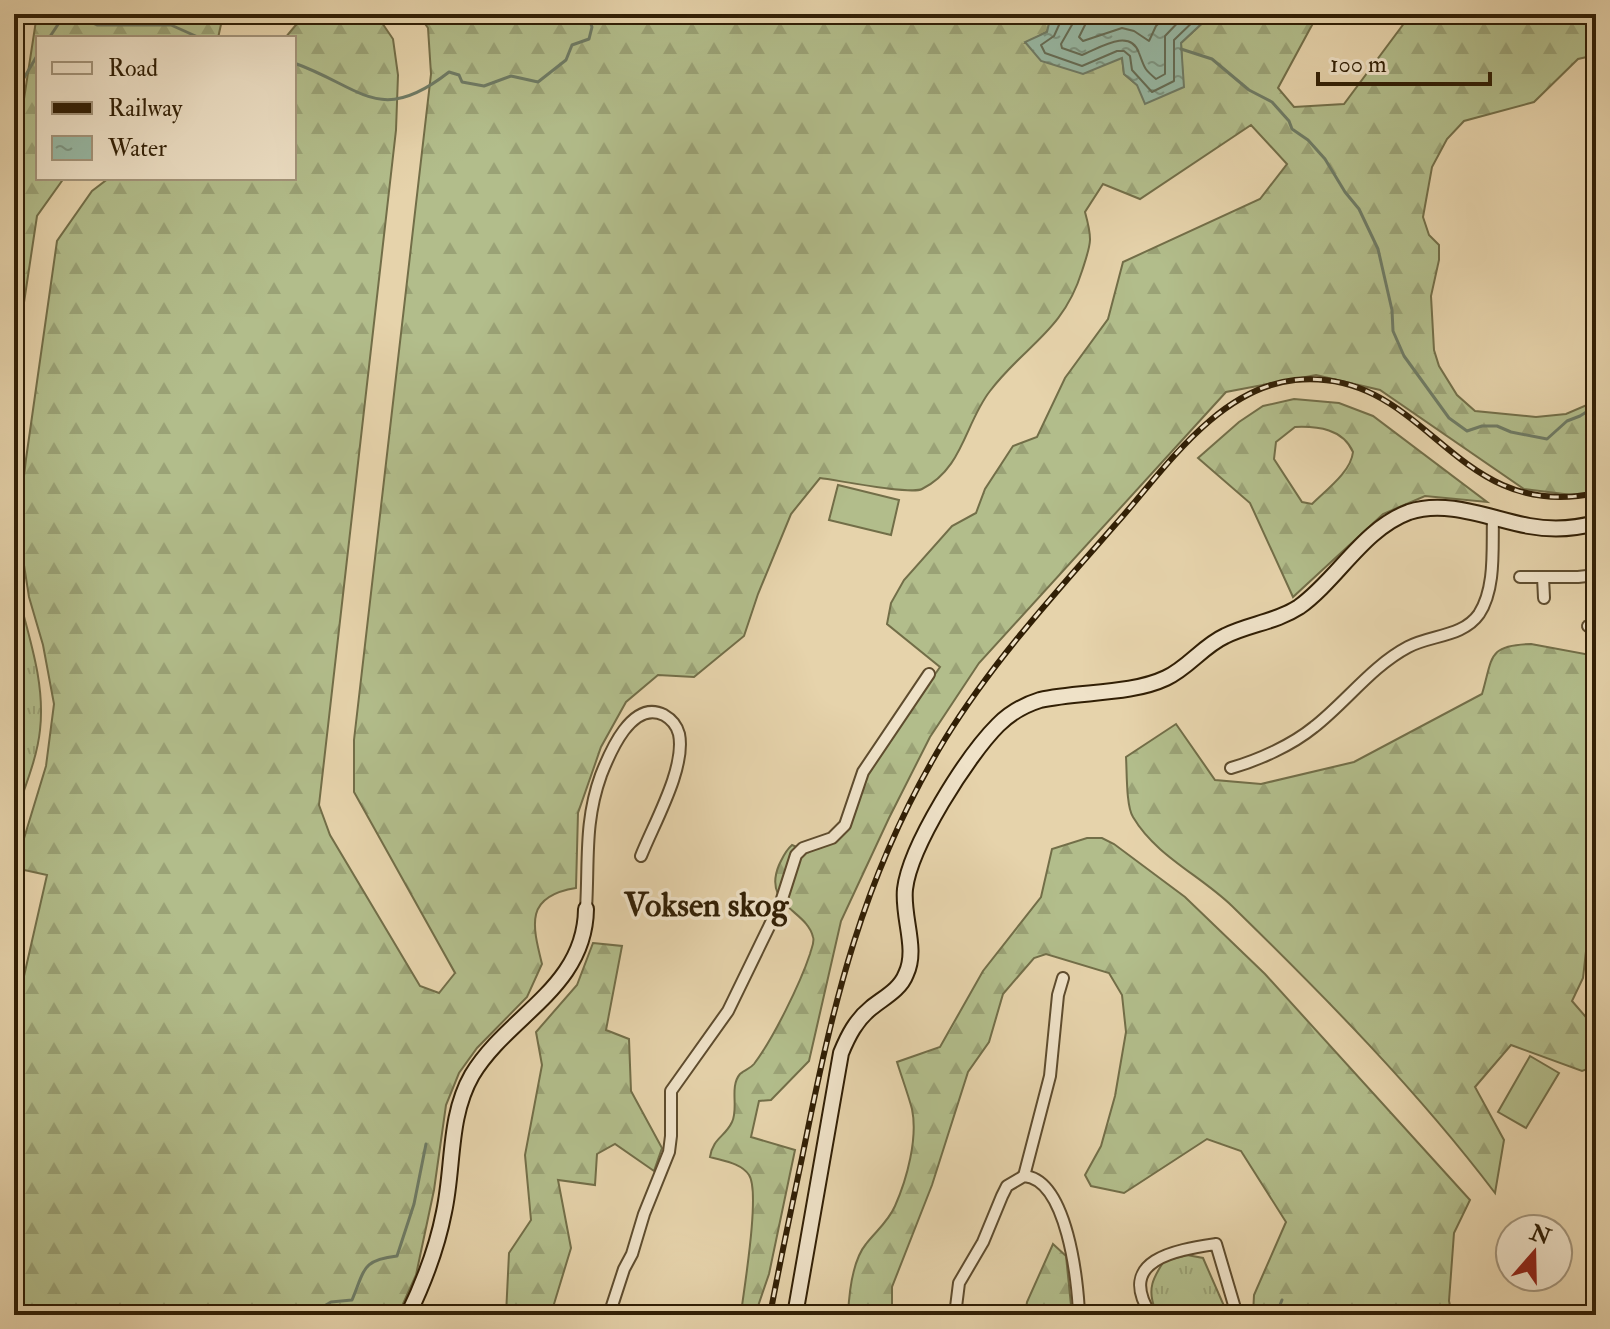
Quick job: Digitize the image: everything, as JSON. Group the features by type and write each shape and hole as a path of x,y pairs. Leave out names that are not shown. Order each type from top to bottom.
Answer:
{"street":[{"path":"795,1315 841,1053 859,1019 901,984 907,974 910,952 905,891 913,860 949,794 986,738 1010,714 1026,705 1056,696 1152,684 1172,675 1222,637 1285,615 1306,601 1379,529 1397,517 1429,508 1459,510 1555,528 1596,523"},
{"path":"1231,768 1311,730 1391,658 1409,646 1473,622 1483,607 1490,582 1493,518"},
{"path":"1520,577 1596,575"},
{"path":"1543,577 1544,598"},
{"path":"609,1315 669,1152 671,1091 728,1011 781,902 796,855 803,848 832,838 845,825 863,772 929,674"},
{"path":"408,1315 441,1227 455,1125 464,1091 489,1052 565,975 582,940 586,909 587,830 601,776 629,724 640,714 652,711 662,714 676,726 679,734 678,767 641,856"},
{"path":"1024,1176 1050,1076 1058,995 1063,978"},
{"path":"955,1315 959,1283 983,1242 1002,1196 1007,1186 1024,1176 1038,1179 1046,1187 1064,1224 1072,1251 1079,1315"},
{"path":"1151,1315 1142,1287 1148,1268 1155,1259 1181,1249 1216,1244 1237,1315"}],"green space":[{"path":"37,14 218,14 222,20 218,36 36,36 36,180 63,180 37,216 14,369 14,164"},
{"path":"305,14 376,14 393,39 398,75 396,130 319,805 330,835 420,986 439,993 455,973 354,792 354,740 431,74 428,28 418,14 1070,14 1051,19 1047,32 1026,43 1122,57 1124,74 1137,85 1183,87 1181,43 1212,14 1318,14 1278,88 1294,107 1344,104 1411,14 1596,14 1596,55 1578,59 1534,102 1464,121 1447,139 1432,167 1423,217 1429,235 1439,245 1431,296 1434,350 1439,366 1457,395 1475,411 1536,417 1566,414 1596,401 1596,498 1524,489 1380,390 1316,375 1226,392 979,663 930,737 841,921 809,1061 771,1100 759,1101 751,1137 795,1150 769,1274 756,1312 742,1306 751,1238 752,1184 749,1175 741,1168 710,1157 714,1146 732,1122 737,1079 754,1064 769,1040 800,980 813,943 809,928 776,890 779,865 792,845 806,851 820,848 844,831 852,820 865,776 940,667 887,624 891,603 904,580 952,526 976,513 985,489 1013,446 1037,437 1065,378 1108,319 1123,262 1260,199 1287,164 1251,125 1140,199 1103,184 1085,212 1090,242 1074,292 1065,309 990,391 946,470 936,480 915,490 820,478 791,514 744,636 694,677 658,675 626,702 601,747 578,813 576,888 559,892 540,905 535,924 542,964 527,997 477,1048 459,1073 446,1105 434,1190 416,1275 398,1315 14,1315 14,977 24,976 47,875 15,868 46,766 54,704 43,645 29,597 18,527 57,241 92,191 106,180 296,180 296,36 287,36"},
{"path":"1294,399 1339,403 1373,416 1487,502 1425,496 1383,514 1293,597 1250,503 1198,458 1239,422 1263,406","holes":["1295,427 1329,430 1343,438 1353,452 1343,474 1312,504 1302,502 1274,459 1276,442"]},
{"path":"838,485 899,500 891,535 829,520"},
{"path":"14,577 37,672 41,711 36,753 14,820"},
{"path":"1531,644 1596,656 1596,888 1593,889 1583,978 1572,1001 1591,1023 1596,1021 1596,1066 1582,1071 1511,1045 1475,1087 1504,1140 1495,1193 1434,1117 1335,1009 1232,906 1166,854 1143,831 1129,805 1126,757 1176,724 1215,780 1261,784 1354,762 1482,694 1494,656 1506,647"},
{"path":"1087,838 1102,838 1114,844 1185,897 1265,974 1470,1200 1454,1233 1449,1301 1452,1315 1253,1315 1254,1295 1286,1222 1241,1151 1207,1139 1124,1193 1091,1186 1085,1175 1101,1146 1115,1096 1126,1032 1122,995 1109,973 1046,954 1034,958 1003,994 989,1042 968,1072 932,1185 892,1287 892,1315 848,1315 857,1259 892,1212 904,1184 910,1158 914,1133 912,1109 897,1062 940,1047 983,971 1041,897 1052,849"},
{"path":"593,943 622,946 606,1030 629,1039 631,1091 662,1148 654,1171 615,1144 597,1154 595,1185 558,1180 571,1248 554,1304 561,1315 506,1315 509,1253 531,1220 525,1155 542,1065 536,1032 577,985"},
{"path":"1530,1056 1559,1073 1526,1128 1498,1112"},
{"path":"1053,1244 1066,1256 1072,1315 1025,1315 1027,1302"},
{"path":"1187,1255 1203,1258 1228,1315 1168,1315 1155,1309 1151,1290 1160,1267 1164,1261"}],"water":[{"path":"1070,14 1212,14 1181,43 1184,87 1145,104 1137,85 1124,74 1122,58 1083,74 1041,61 1025,42 1047,32 1050,19"}],"waterway":[{"path":"50,36 65,14"},
{"path":"73,14 97,25 171,25 196,36"},
{"path":"296,64 354,91 387,100 405,97 425,88 449,72 459,75 462,82 484,86 511,76 538,82 566,60 572,45 589,39 592,27 587,14"},
{"path":"1181,49 1212,59 1249,90 1272,102 1292,129 1308,140 1325,159 1359,209 1378,249 1392,310 1393,331 1404,356 1449,418 1467,431 1482,426 1497,426 1547,439 1567,421 1596,406"},
{"path":"14,95 36,57"},
{"path":"309,1315 331,1302 352,1300 366,1268 377,1260 397,1256 414,1204 426,1144"},
{"path":"1276,1315 1282,1300"}],"railway":[{"path":"770,1315 839,993 871,891 892,840 945,739 985,680 1177,452 1219,413 1243,397 1268,386 1295,380 1340,382 1378,397 1472,467 1506,487 1547,497 1596,493"}],"district":[{"name":"Voksen skog","path":"706,905"}]}
